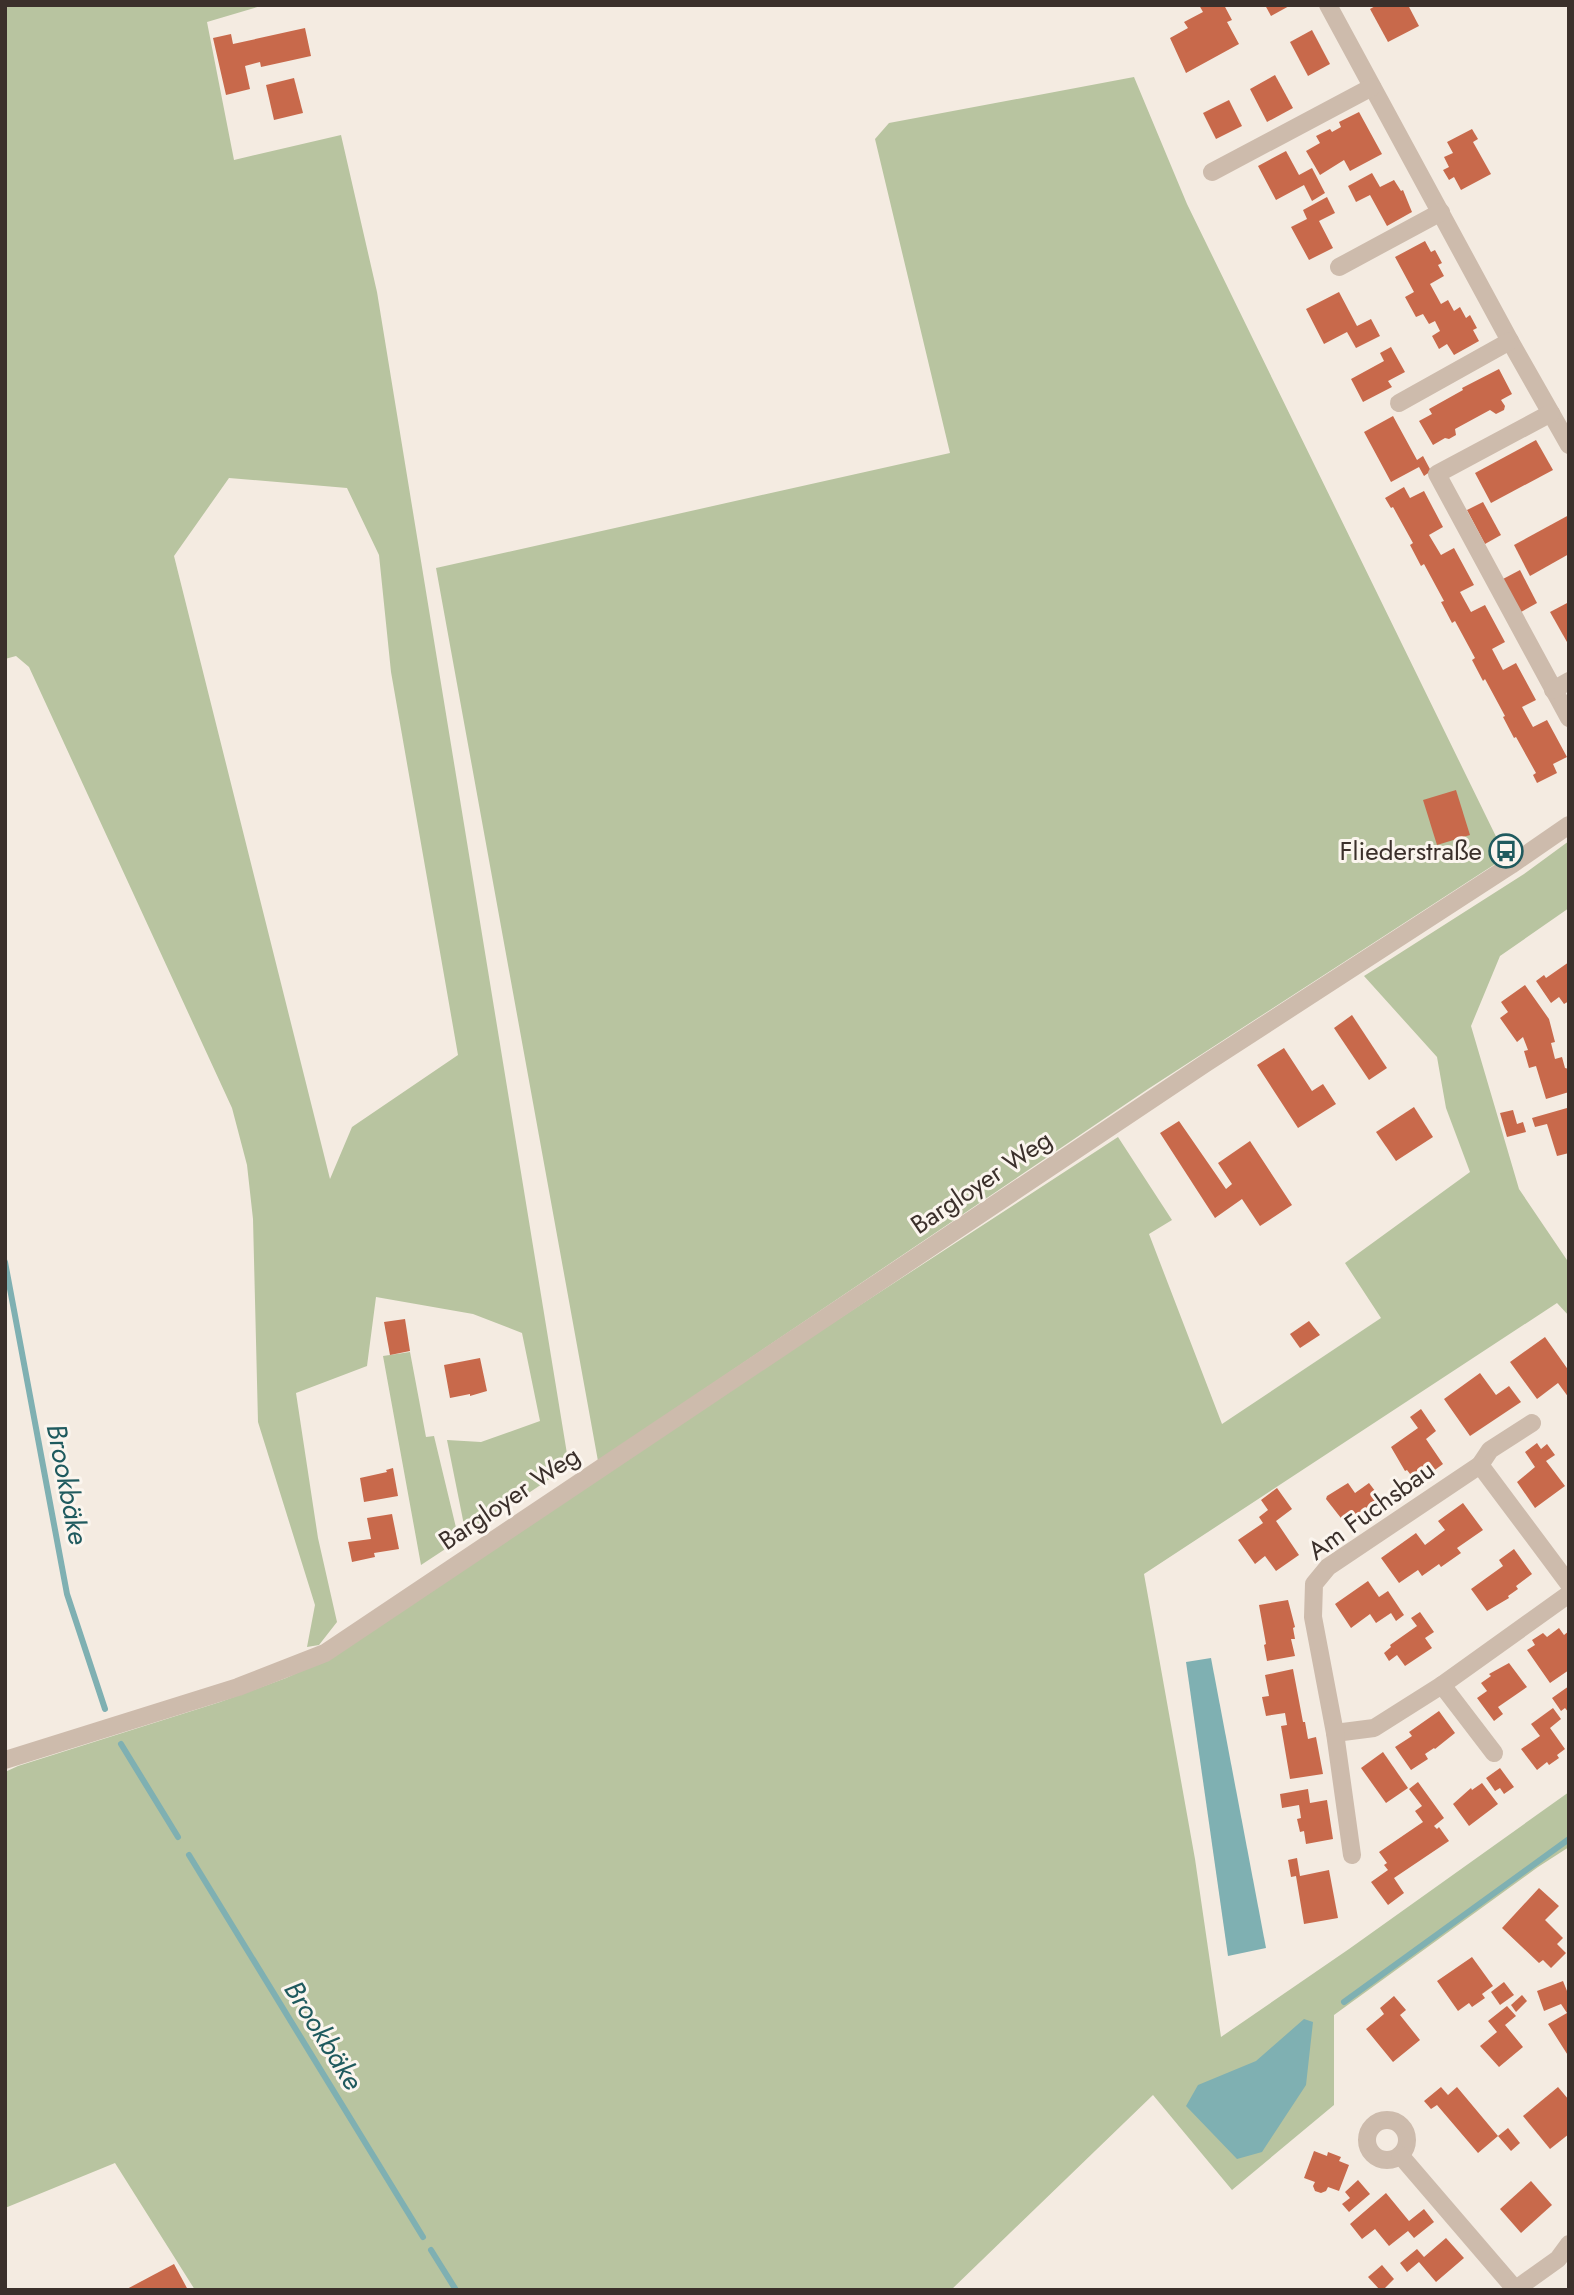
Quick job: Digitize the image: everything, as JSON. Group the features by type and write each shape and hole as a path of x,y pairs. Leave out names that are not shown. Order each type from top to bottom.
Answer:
{"street":[{"path":"1328,5 1569,445"},
{"path":"1212,172 1372,87"},
{"path":"1339,267 1441,212"},
{"path":"1399,403 1510,341"},
{"path":"1551,413 1437,474 1561,686 1569,718"},
{"name":"Bargloyer Weg","path":"5,1760 238,1687 325,1653 1171,1086 1502,872 1569,825"},
{"name":"Am Fuchsbau","path":"1352,1855 1335,1734 1313,1617 1314,1584 1328,1567 1480,1465 1490,1450 1532,1423"},
{"path":"1480,1465 1569,1584"},
{"path":"1335,1734 1374,1728 1442,1685 1569,1594"},
{"path":"1442,1685 1494,1753"},
{"path":"1400,2155 1516,2289 1558,2259 1569,2244"}],"green space":[{"path":"5,5 264,5 207,22 234,160 341,135 377,292 569,1466 466,1535 447,1440 481,1442 540,1421 522,1333 473,1314 376,1297 367,1366 296,1393 318,1538 337,1622 319,1645 307,1647 315,1605 258,1422 253,1219 247,1165 232,1108 29,667 16,656 5,659","holes":["229,478 347,488 379,555 391,672 458,1055 352,1127 330,1179 174,556"]},
{"path":"1134,77 1187,204 1506,857 1148,1089 598,1461 436,568 950,453 875,139 889,123"},
{"path":"1569,841 1569,908 1500,956 1471,1026 1519,1189 1569,1263 1569,1316 1557,1303 1144,1574 1195,1859 1221,2037 1569,1792 1569,1847 1334,2015 1334,2105 1232,2190 1153,2095 951,2290 195,2290 115,2163 5,2208 5,1772 220,1702 286,1678 338,1654 590,1481 1118,1137 1172,1220 1149,1234 1222,1424 1381,1318 1345,1263 1470,1172 1446,1108 1437,1057 1364,976 1524,874"},
{"path":"410,1352 426,1437 434,1436 459,1540 421,1565 383,1356"}],"water":[{"path":"1211,1658 1266,1948 1228,1956 1186,1662"},
{"path":"1304,2019 1313,2022 1306,2085 1262,2152 1237,2159 1186,2106 1198,2085 1256,2061"}],"building":[{"path":"1199,5 1224,5 1232,20 1227,22 1239,44 1186,73 1170,38 1188,28 1184,22 1203,12"},
{"path":"1265,5 1291,5 1271,16"},
{"path":"1377,5 1408,5 1419,26 1388,42 1370,9"},
{"path":"305,28 311,56 261,67 260,62 245,66 250,89 226,95 213,38 231,34 233,44"},
{"path":"1312,30 1330,64 1308,76 1290,42"},
{"path":"1275,75 1293,108 1267,122 1250,89"},
{"path":"294,78 303,113 274,120 266,85"},
{"path":"1229,100 1242,126 1216,139 1203,113"},
{"path":"1359,112 1382,154 1350,171 1344,160 1320,175 1306,151 1320,143 1316,136 1341,127 1339,122"},
{"path":"1472,129 1478,139 1473,142 1491,174 1461,190 1454,177 1449,180 1443,170 1449,167 1444,157 1453,153 1447,142"},
{"path":"1286,151 1299,175 1312,168 1325,193 1312,201 1304,185 1276,200 1258,166"},
{"path":"1372,173 1380,187 1394,180 1401,191 1403,190 1412,212 1387,226 1370,195 1356,202 1348,186"},
{"path":"1327,197 1335,213 1319,221 1333,248 1309,260 1291,227 1307,219 1303,210"},
{"path":"1425,241 1431,252 1435,250 1442,263 1438,265 1444,276 1430,284 1441,304 1448,300 1454,311 1460,307 1466,318 1470,315 1477,328 1473,330 1479,341 1454,355 1447,344 1439,349 1432,336 1440,331 1435,321 1429,324 1423,314 1416,317 1405,297 1414,292 1395,257"},
{"path":"1339,292 1357,326 1371,319 1380,336 1356,348 1347,332 1324,344 1306,309"},
{"path":"1391,347 1405,372 1388,381 1392,387 1363,402 1351,379 1384,361 1380,353"},
{"path":"1499,369 1512,394 1501,400 1505,406 1504,410 1496,414 1490,410 1455,429 1456,435 1433,445 1419,421 1432,414 1429,409"},
{"path":"1393,416 1417,460 1423,456 1431,471 1424,476 1419,467 1391,482 1364,432"},
{"path":"1536,440 1553,470 1491,503 1475,473"},
{"path":"1404,487 1410,498 1424,491 1443,527 1429,535 1441,555 1454,548 1474,585 1460,592 1471,612 1485,605 1505,642 1492,649 1503,670 1516,663 1536,700 1522,707 1533,727 1547,720 1567,757 1553,764 1557,773 1537,783 1533,775 1536,773 1472,660 1475,658 1455,621 1452,623 1441,602 1444,601 1424,564 1421,566 1410,545 1413,543 1385,498"},
{"path":"1483,502 1501,535 1485,544 1467,510"},
{"path":"1569,515 1569,554 1530,576 1514,545"},
{"path":"1520,570 1537,603 1521,612 1503,579"},
{"path":"1569,602 1569,641 1567,642 1550,612"},
{"path":"1456,790 1470,835 1437,845 1423,800"},
{"path":"1569,962 1569,1001 1564,1004 1559,997 1551,1003 1536,981 1544,975 1546,978"},
{"path":"1525,985 1549,1019 1555,1042 1551,1043 1555,1059 1562,1057 1565,1068 1569,1069 1569,1092 1546,1099 1536,1066 1529,1068 1524,1051 1528,1050 1523,1037 1517,1042 1500,1018 1508,1012 1501,1002"},
{"path":"1352,1015 1387,1068 1369,1080 1334,1028"},
{"path":"1284,1048 1312,1091 1323,1084 1336,1104 1298,1128 1257,1065"},
{"path":"1414,1107 1433,1137 1396,1161 1376,1132"},
{"path":"1567,1108 1569,1153 1557,1156 1547,1124 1535,1127 1532,1118"},
{"path":"1513,1110 1517,1124 1523,1122 1526,1132 1507,1137 1500,1113"},
{"path":"1179,1121 1226,1189 1232,1184 1218,1163 1250,1141 1292,1205 1260,1226 1242,1199 1215,1218 1160,1133"},
{"path":"405,1319 410,1351 390,1355 384,1322"},
{"path":"1309,1321 1320,1335 1300,1348 1290,1334"},
{"path":"1545,1337 1569,1371 1569,1398 1558,1383 1537,1399 1510,1362"},
{"path":"480,1358 487,1391 450,1398 444,1365"},
{"path":"1480,1373 1496,1395 1509,1386 1521,1402 1470,1436 1444,1399"},
{"path":"1421,1409 1436,1431 1426,1439 1443,1464 1417,1483 1407,1470 1405,1471 1391,1447 1418,1428 1410,1417"},
{"path":"1537,1443 1541,1449 1547,1444 1555,1455 1546,1461 1565,1486 1535,1508 1517,1482 1535,1467 1525,1452"},
{"path":"393,1468 398,1496 364,1502 360,1478"},
{"path":"1348,1483 1355,1493 1369,1483 1382,1500 1348,1527 1326,1499"},
{"path":"1277,1488 1292,1509 1276,1521 1299,1555 1276,1571 1265,1556 1255,1564 1238,1540 1263,1523 1259,1517 1268,1510 1261,1500"},
{"path":"1463,1503 1483,1530 1457,1548 1461,1553 1441,1567 1439,1564 1422,1576 1418,1570 1399,1583 1381,1558 1416,1533 1425,1545 1445,1530 1438,1521"},
{"path":"392,1514 399,1549 374,1553 375,1557 352,1562 348,1542 371,1539 367,1518"},
{"path":"1514,1549 1532,1574 1516,1586 1518,1589 1508,1596 1509,1598 1487,1611 1471,1589 1503,1566 1499,1560"},
{"path":"1368,1581 1379,1597 1388,1591 1404,1615 1396,1621 1391,1613 1376,1623 1370,1614 1351,1628 1335,1604"},
{"path":"1288,1600 1295,1627 1295,1639 1291,1639 1295,1656 1267,1661 1259,1605"},
{"path":"1420,1612 1434,1632 1425,1638 1432,1648 1405,1666 1397,1655 1389,1661 1384,1653 1390,1645 1417,1626 1411,1618"},
{"path":"1559,1628 1564,1635 1569,1631 1569,1670 1550,1683 1527,1650 1535,1645 1532,1640 1543,1633 1547,1637"},
{"path":"1509,1663 1527,1687 1498,1707 1503,1714 1494,1721 1477,1698 1487,1691 1481,1683 1491,1676 1489,1674"},
{"path":"1293,1669 1303,1722 1308,1739 1316,1737 1323,1774 1290,1779 1281,1726 1287,1725 1285,1713 1266,1716 1262,1697 1269,1696 1265,1675"},
{"path":"1569,1686 1569,1713 1565,1708 1561,1711 1552,1698"},
{"path":"1553,1708 1561,1719 1550,1728 1565,1749 1557,1755 1559,1758 1549,1765 1547,1762 1537,1770 1521,1749 1540,1736 1531,1724"},
{"path":"1439,1711 1455,1733 1425,1754 1428,1759 1411,1770 1395,1747 1412,1736 1409,1732"},
{"path":"1383,1752 1408,1788 1386,1803 1361,1768"},
{"path":"1500,1768 1514,1787 1504,1794 1500,1788 1495,1791 1486,1778"},
{"path":"1418,1782 1444,1818 1434,1826 1437,1829 1439,1827 1449,1841 1394,1878 1404,1893 1388,1905 1371,1882 1388,1870 1384,1865 1387,1863 1379,1852 1423,1822 1415,1811 1422,1806 1409,1789"},
{"path":"1482,1783 1498,1804 1469,1826 1453,1804 1471,1788 1472,1790"},
{"path":"1308,1789 1310,1803 1327,1800 1333,1839 1306,1844 1304,1831 1300,1832 1297,1819 1301,1818 1299,1805 1282,1808 1280,1794"},
{"path":"1297,1858 1300,1876 1329,1870 1338,1918 1304,1924 1296,1876 1291,1877 1288,1860"},
{"path":"1539,1888 1559,1906 1545,1920 1563,1938 1557,1944 1566,1953 1551,1968 1543,1960 1539,1963 1502,1928"},
{"path":"1472,1957 1493,1986 1482,1994 1485,1998 1472,2007 1469,2003 1458,2011 1437,1981"},
{"path":"1563,1981 1569,1996 1569,2057 1548,2024 1567,2013 1561,2004 1544,2011 1537,1991"},
{"path":"1504,1982 1514,1995 1500,2005 1491,1992"},
{"path":"1522,1995 1527,2001 1516,2012 1511,2005"},
{"path":"1394,1996 1406,2010 1400,2015 1420,2040 1393,2062 1366,2029 1384,2014 1380,2008"},
{"path":"1507,2006 1516,2016 1505,2025 1523,2047 1499,2067 1480,2046 1497,2032 1488,2021"},
{"path":"1441,2087 1448,2095 1457,2087 1498,2136 1478,2153 1437,2105 1431,2109 1424,2101"},
{"path":"1558,2087 1569,2100 1569,2134 1550,2149 1523,2116"},
{"path":"1508,2128 1520,2143 1511,2151 1498,2136"},
{"path":"1314,2151 1341,2157 1339,2161 1349,2165 1339,2191 1328,2187 1321,2193 1315,2191 1315,2182 1304,2178"},
{"path":"1358,2180 1370,2194 1349,2212 1342,2204 1350,2198 1345,2192"},
{"path":"1531,2181 1552,2205 1521,2233 1500,2209"},
{"path":"1386,2193 1409,2221 1424,2209 1434,2222 1414,2238 1408,2231 1389,2246 1375,2229 1362,2239 1350,2224"},
{"path":"1446,2238 1464,2258 1436,2282 1419,2262 1407,2272 1400,2263 1417,2249 1424,2257"},
{"path":"174,2264 188,2290 125,2290"},
{"path":"1382,2265 1394,2279 1380,2290 1368,2277"}],"waterway":[{"name":"Brookbäke","path":"5,1262 67,1594 105,1709"},
{"name":"Brookbäke","path":"121,1744 178,1837"},
{"path":"1344,2002 1569,1839"},
{"name":"Brookbäke","path":"189,1855 423,2237"},
{"name":"Brookbäke","path":"431,2250 456,2290"}],"place":[{"name":"Fliederstraße","path":"1506,851"}]}
